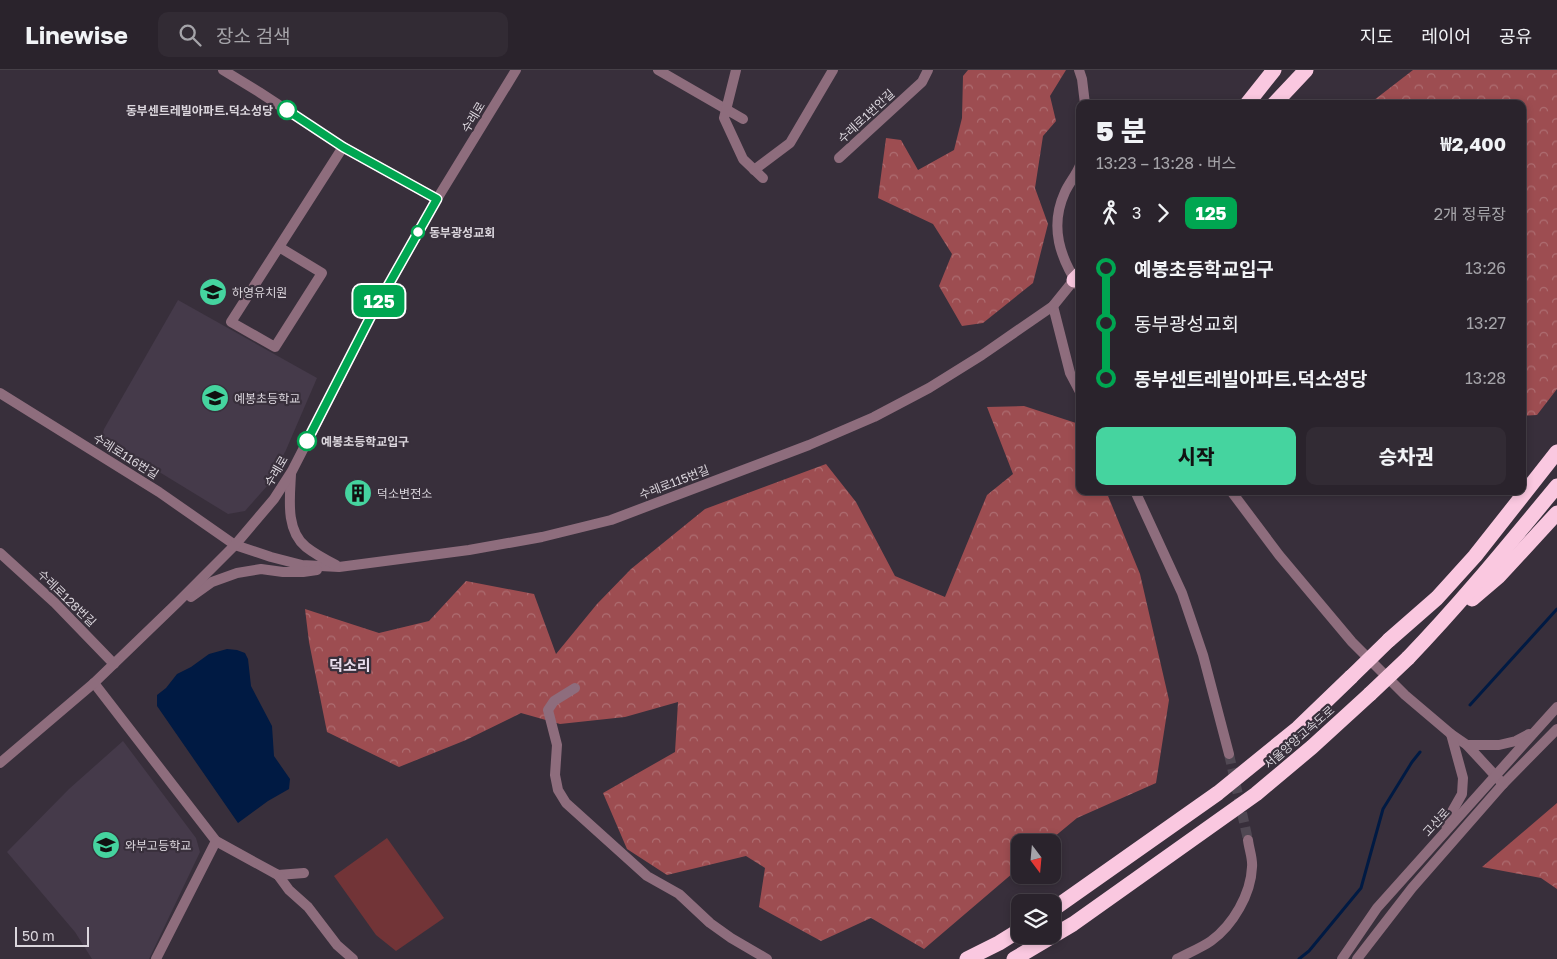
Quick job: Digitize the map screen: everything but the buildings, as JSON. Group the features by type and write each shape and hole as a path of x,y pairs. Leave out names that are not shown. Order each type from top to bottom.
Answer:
{"highway":[{"path":"1250,100 1274,70"},
{"path":"1278,100 1306,70"},
{"path":"1526,486 1557,439"},
{"name":"서울양양고속도로","path":"1526,492 1557,452"},
{"name":"서울양양고속도로","path":"1014,959 1073,924 1249,799 1312,747 1408,658 1438,627 1557,486"},
{"path":"1504,520 1520,495"},
{"name":"서울양양고속도로","path":"1061,904 1218,793 1298,728 1389,640 1437,598 1475,556 1523,495"},
{"path":"1438,627 1499,576 1557,514"},
{"path":"967,959 1011,936"}],"street":[{"path":"223,70 343,147 437,199"},
{"name":"수레로","path":"0,764 114,664 235,545 274,499 292,471 367,323 437,199 516,70"},
{"path":"658,70 743,119"},
{"path":"736,70 724,118 743,159 763,178"},
{"path":"754,170 790,143 834,70"},
{"name":"수레로1번안길","path":"839,158 922,82 928,70"},
{"path":"1079,70 1085,100"},
{"path":"279,247 322,274 275,347 231,322 279,247 343,147"},
{"path":"1076,172 1064,194 1056,231 1062,256 1076,278"},
{"name":"수레로115번길","path":"235,545 302,565 337,567 469,550 542,538 611,520 808,445 874,417 929,388 982,355 1053,306 1076,283"},
{"path":"1053,306 1070,373 1076,384"},
{"name":"수레로116번길","path":"0,393 159,492 235,545"},
{"path":"292,471 289,502 297,536 306,547 337,567"},
{"path":"1137,495 1182,593 1203,655 1230,754"},
{"path":"1234,495 1279,555 1352,642 1405,695 1467,745 1503,784"},
{"name":"수레로128번길","path":"0,553 55,603 114,664"},
{"path":"178,602 193,596 212,582 237,573 261,569 303,572 337,567"},
{"path":"94,683 216,841 278,875 289,890 308,907 337,945 353,959"},
{"path":"575,688 554,701 548,710 557,745 555,775 558,790 566,803 647,876 679,894 717,928 767,959"},
{"name":"고산로","path":"1342,959 1377,908 1557,707"},
{"name":"고산로","path":"1357,959 1412,888 1503,784 1557,729"},
{"path":"1467,745 1499,745 1516,741 1534,732"},
{"path":"1433,844 1462,794 1464,778 1451,734"},
{"path":"1177,959 1212,940 1229,923 1240,905 1249,886 1252,866 1248,840"},
{"path":"156,959 216,841"},
{"path":"278,875 304,873"}],"shaded area":[{"name":"예봉초등학교","path":"178,300 317,378 286,450 268,485 245,511 228,514 102,437 104,429"},
{"name":"와부고등학교","path":"123,741 196,838 200,852 149,959 92,959 75,932 7,852 69,789"},
{"path":"387,838 444,918 396,951 376,935 334,876"}],"green space":[{"path":"968,70 1066,70 1050,96 1056,121 1043,136 1035,188 1048,224 1033,283 983,323 962,326 939,286 952,254 933,224 878,198 886,138 901,140 918,170 954,150 962,118 963,76"},
{"path":"1413,70 1557,70 1557,389 1537,415 1526,416 1526,100 1374,100"},
{"path":"1024,406 1076,423 1076,495 1108,495 1140,574 1169,700 1156,783 1077,818 1058,834 1011,834 1011,875 924,949 871,918 821,941 759,907 765,868 746,856 667,875 627,849 603,793 675,752 678,702 625,717 560,724 521,713 466,740 399,767 327,732 309,642 305,609 379,633 429,621 466,581 534,594 556,654 597,604 631,569 705,509 826,464 856,502 895,576 945,597 987,495 1013,474 987,407"},
{"path":"1557,803 1557,889 1541,878 1482,867"}],"water":[{"path":"227,649 245,653 248,659 251,686 272,726 274,756 290,779 289,789 268,801 238,823 157,706 157,695 166,688 177,674 209,654"}],"waterway":[{"path":"1470,705 1557,609"},
{"path":"1299,959 1309,951 1361,888 1383,809 1420,752"}],"tunnel":[{"path":"1229,754 1248,840"}],"bus line":[{"name":"125","path":"287,110 343,147 437,199 372,314 307,441"}],"place":[{"name":"동부센트레빌아파트.덕소성당","path":"287,110"},
{"name":"동부광성교회","path":"418,232"},
{"name":"하영유치원","path":"213,292"},
{"name":"예봉초등학교","path":"215,398"},
{"name":"예봉초등학교입구","path":"307,441"},
{"name":"덕소변전소","path":"358,493"},
{"name":"와부고등학교","path":"106,845"}],"district":[{"name":"덕소리","path":"350,665"}]}
